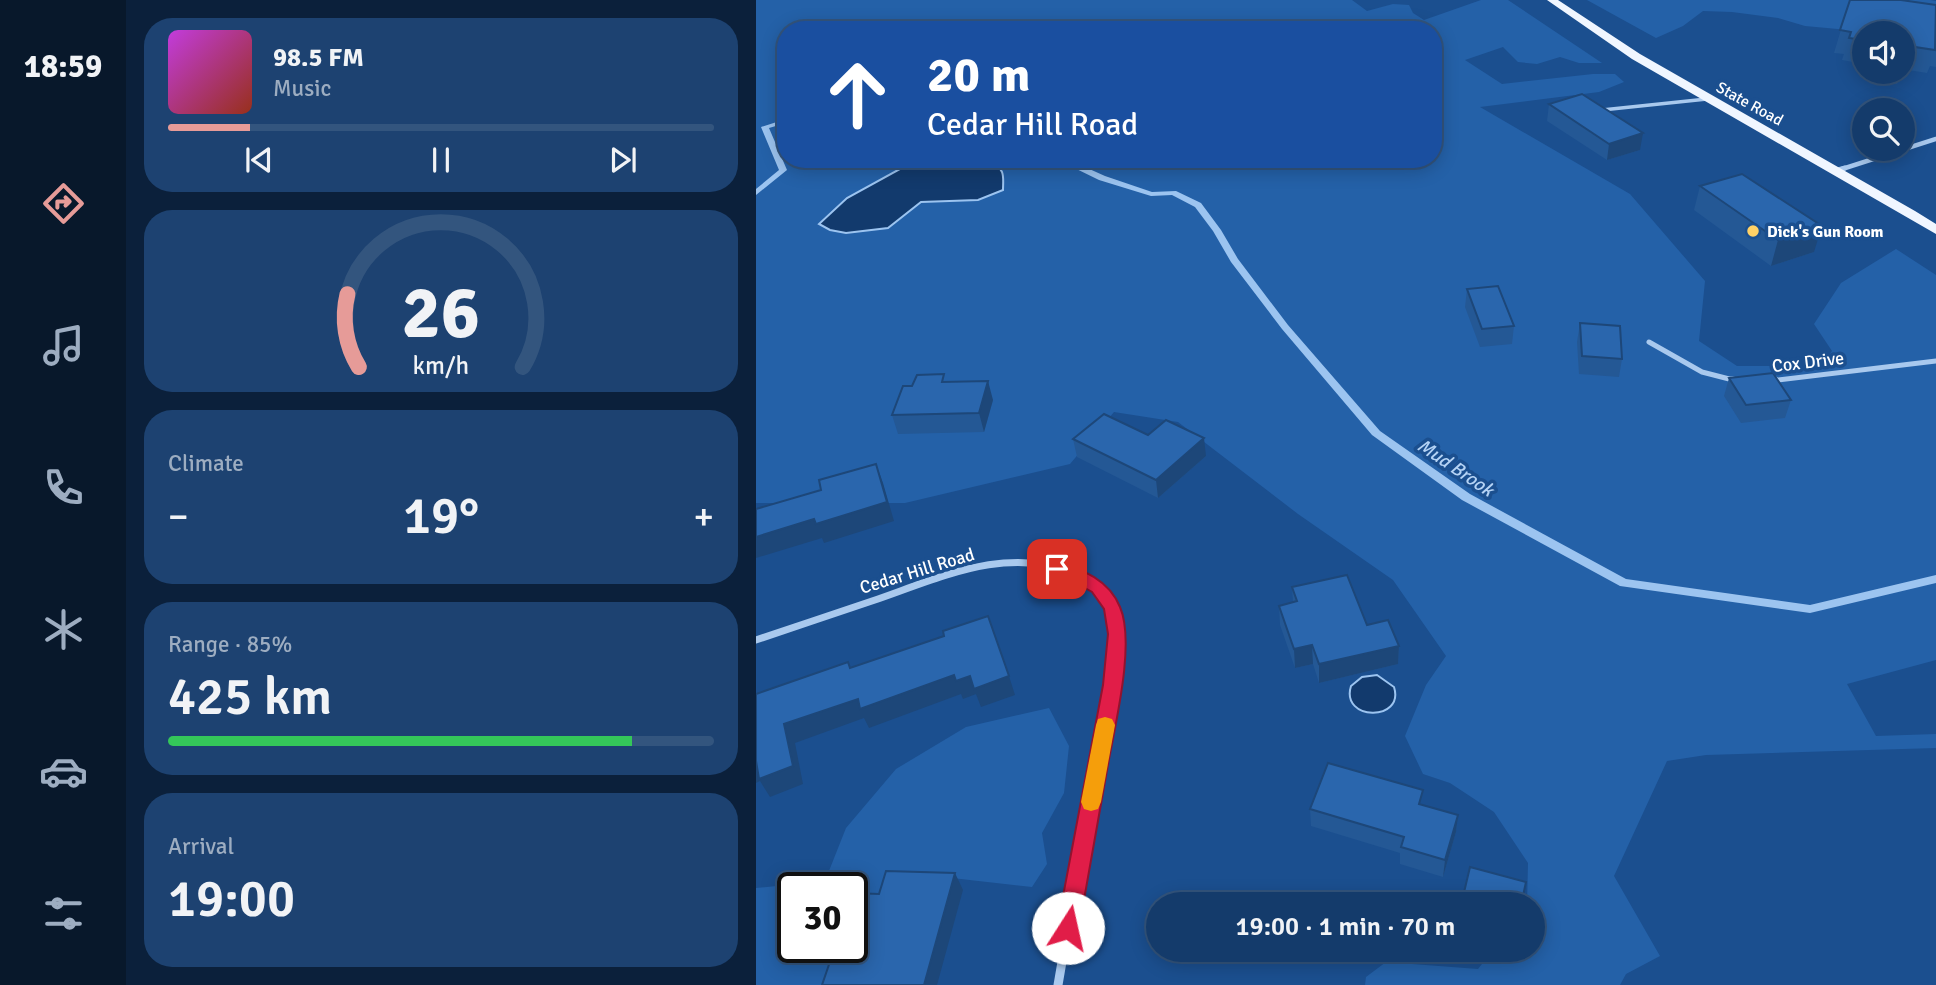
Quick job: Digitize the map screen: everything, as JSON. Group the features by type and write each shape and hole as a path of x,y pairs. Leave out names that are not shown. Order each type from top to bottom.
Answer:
{"main road":[{"name":"State Road","path":"1552,0 1587,27 1648,66 1838,170 1936,230"}],"street":[{"path":"1838,170 1936,139"},
{"name":"Cox Drive","path":"1649,342 1697,370 1728,380 1751,381"},
{"name":"Cox Drive","path":"1762,382 1936,360"},
{"name":"Cedar Hill Road","path":"756,640 964,569 1012,562 1042,565 1072,573 1098,587 1112,608 1117,634 1112,685 1058,985"}],"lane":[{"path":"1598,110 1710,99"}],"shaded area":[{"path":"756,0 1352,0 1367,11 1393,4 1409,5 1413,13 1424,20 1481,0 1508,0 1602,63 1579,63 1560,57 1537,64 1518,62 1503,47 1465,60 1502,84 1593,74 1615,74 1624,82 1599,92 1480,107 1630,194 1705,281 1699,341 1737,366 1820,366 1832,351 1814,324 1841,283 1896,249 1936,275 1936,660 1847,684 1876,736 1936,734 1936,748 1706,755 1667,761 1614,876 1660,956 1626,974 1620,985 1365,985 1366,977 1386,962 1478,969 1484,962 1545,962 1545,892 1527,892 1528,863 1494,812 1450,783 1423,774 1405,736 1426,685 1446,656 1393,580 1298,514 1178,422 1114,412 1070,464 905,503 756,503"},
{"path":"1587,0 1936,1 1936,38 1915,36 1915,21 1852,21 1852,30 1805,26 1778,18 1732,12 1703,11 1683,26 1656,38"},
{"path":"902,168 999,168 1003,178 1003,190 978,200 921,202 888,228 846,233 830,230 819,224 847,198"},
{"path":"1377,675 1394,687 1395,698 1390,707 1382,711 1363,711 1355,706 1350,698 1351,686 1362,677"},
{"path":"1049,708 1069,746 1064,793 1042,833 1047,864 1032,887 952,878 853,985 756,985 756,888 777,886 777,963 868,963 868,872 829,872 846,828 896,769 966,727"}],"building":[{"path":"1850,0 1901,0 1936,5 1935,50 1915,47 1915,21 1852,21 1852,38 1849,38 1851,32 1840,30"},
{"path":"1582,94 1643,133 1609,144 1549,104"},
{"path":"1742,174 1822,226 1778,240 1700,186"},
{"path":"1498,286 1514,326 1482,329 1467,289"},
{"path":"1580,323 1620,326 1622,359 1582,356"},
{"path":"1773,373 1791,400 1746,405 1729,378"},
{"path":"944,374 942,382 988,381 979,413 892,415 903,386 912,386 917,375"},
{"path":"1104,414 1148,435 1166,420 1204,438 1156,480 1073,439"},
{"path":"876,464 887,502 816,524 814,519 756,537 756,509 821,490 819,480"},
{"path":"1347,575 1367,625 1388,620 1399,646 1319,664 1312,645 1294,649 1279,606 1297,601 1292,587"},
{"path":"988,616 1009,676 974,689 970,676 956,681 954,675 860,709 858,699 784,724 793,766 759,779 756,761 756,694 848,662 850,668 944,636 943,631"},
{"path":"1328,763 1423,790 1419,804 1458,815 1445,860 1401,847 1404,837 1310,809"},
{"path":"1470,867 1526,882 1524,892 1464,892"},
{"path":"886,871 955,873 924,985 822,985 830,963 868,963 868,894 879,894"}],"waterway":[{"name":"Mud Brook","path":"777,124 765,127 777,156"},
{"name":"Mud Brook","path":"756,193 782,168"},
{"name":"Mud Brook","path":"1080,168 1151,194 1173,193 1198,205 1217,230 1234,260 1285,327 1376,433 1466,497 1624,583 1810,609 1936,579"}],"slow traffic":[{"path":"1091,802 1105,725"}],"place":[{"name":"Dick's Gun Room","path":"1753,231"}],"route":[{"path":"1057,569 1072,573 1098,587 1112,608 1117,634 1112,685 1068,928"}]}
